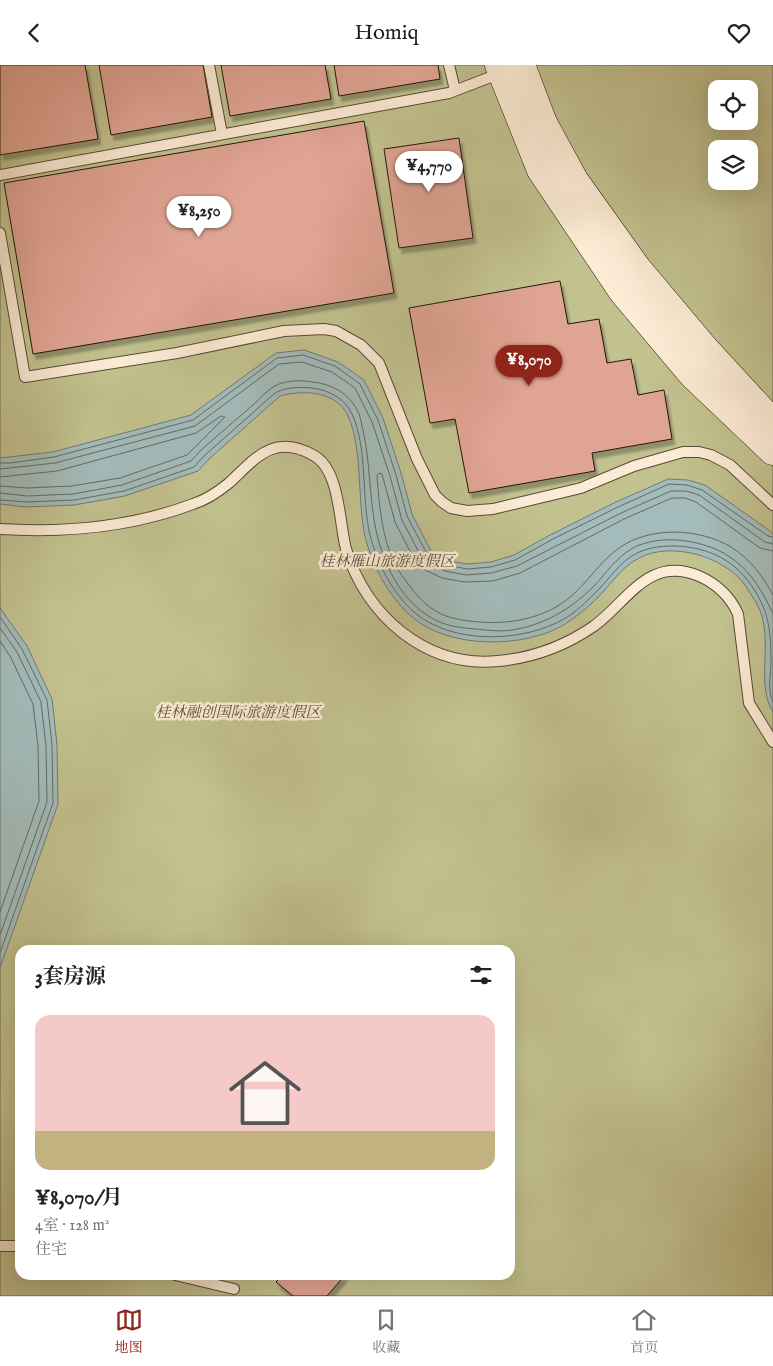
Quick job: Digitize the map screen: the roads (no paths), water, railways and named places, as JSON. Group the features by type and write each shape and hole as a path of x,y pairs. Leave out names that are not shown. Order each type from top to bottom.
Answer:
{"main road":[{"path":"508,68 544,123 574,180 636,267 704,348 773,423"},
{"path":"508,68 541,170 623,292 692,374 773,451"}],"lane":[{"path":"209,65 222,134"},
{"path":"449,65 455,90"},
{"path":"0,175 455,90 508,68"},
{"path":"0,233 25,377 177,353 284,331 324,329 336,331 361,345 379,363 410,443 435,495 451,508 467,511 493,509 580,488 634,466 683,452 699,452 711,455 730,465 773,505"},
{"path":"0,529 58,530 111,526 155,515 194,504 211,496 262,453 280,448 297,449 313,454 320,459 333,481 346,547 356,577 373,605 401,631 433,652 463,660 497,661 529,656 563,645 595,625 649,577 665,571 677,570 692,573 707,580 718,587 734,604 738,614 749,703 773,742"},
{"path":"0,1246 15,1245"},
{"path":"196,1280 234,1289"}],"water":[{"path":"304,350 338,362 364,380 383,418 412,514 432,553 449,561 467,564 491,562 514,555 616,502 668,479 688,480 705,485 770,531 773,534 773,712 768,702 766,691 765,632 758,607 745,585 736,575 711,559 696,554 666,551 652,553 633,561 623,569 595,601 574,618 558,628 540,635 498,642 476,641 456,638 437,632 420,623 393,596 378,572 368,548 363,522 356,443 348,416 343,407 335,401 318,394 298,393 280,396 198,471 125,496 74,505 26,507 0,504 0,458 53,452 191,415 276,353"},
{"path":"0,608 27,646 52,699 57,745 58,804 0,968"}],"park label":[{"name":"桂林雁山旅游度假区","path":"387,561"},
{"name":"桂林融创国际旅游度假区","path":"238,712"}]}
